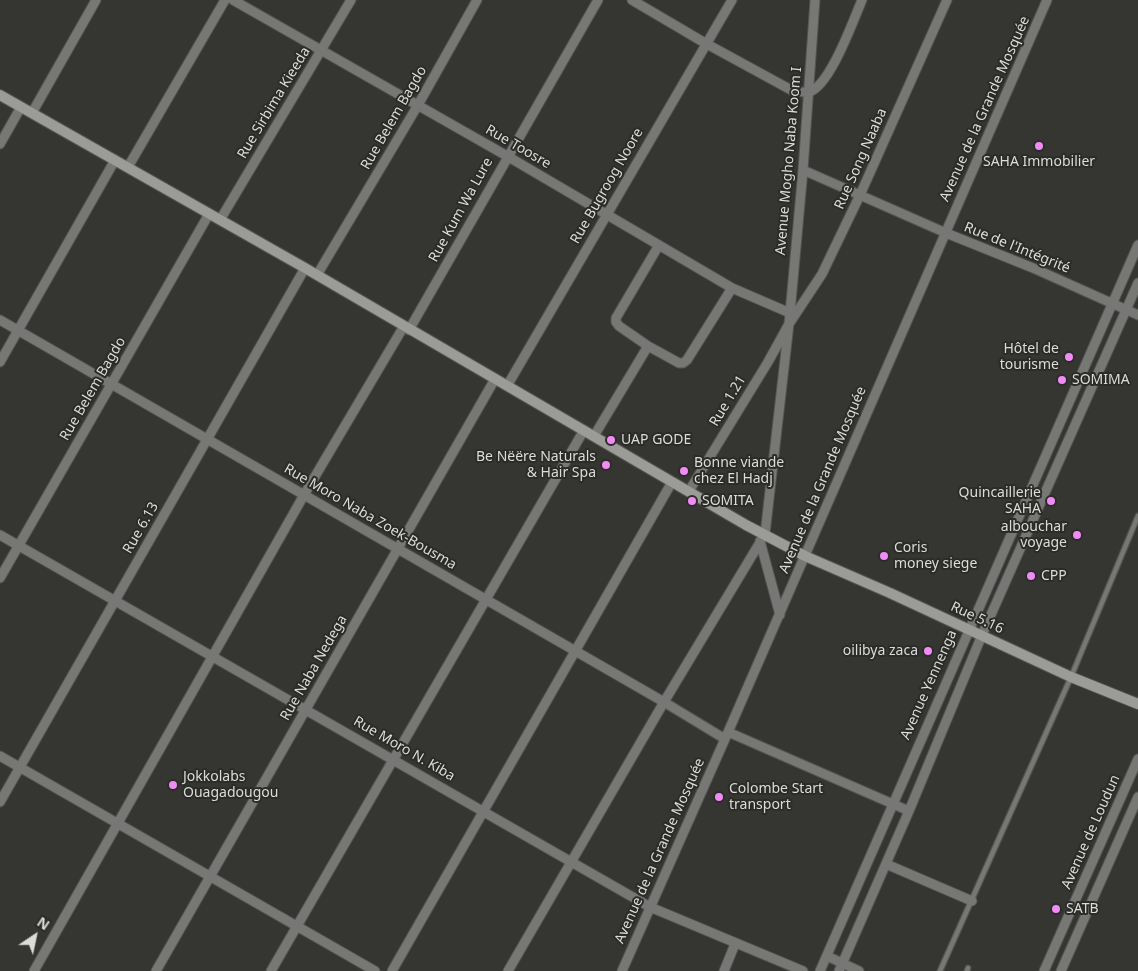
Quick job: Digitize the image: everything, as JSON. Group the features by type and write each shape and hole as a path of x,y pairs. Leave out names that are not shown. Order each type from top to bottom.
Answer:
{"main road":[{"name":"Rue 5.16","path":"0,95 305,268 689,491 763,537 1071,677 1138,704"}],"street":[{"path":"32,113 96,0"},
{"path":"128,167 225,0"},
{"name":"Rue Toosre","path":"233,0 507,156 732,288 790,314"},
{"name":"Rue Sirbima Kieeda","path":"220,220 351,0"},
{"name":"Rue Belem Bagdo","path":"317,275 418,105 477,0"},
{"name":"Rue Kum Wa Lure","path":"34,971 304,495 406,328 598,0"},
{"path":"632,0 706,44 793,91 808,93 821,84 831,70 862,0"},
{"name":"Rue Bugroog Noore","path":"508,386 732,0"},
{"name":"Avenue Mogho Naba Koom I","path":"763,537 790,314 803,170 815,0"},
{"name":"Rue Song Naaba","path":"789,324 822,274 860,195 947,0"},
{"name":"Avenue de la Grande Mosquée","path":"622,971 780,615 1047,0"},
{"path":"0,144 21,107"},
{"path":"0,362 115,160"},
{"name":"Rue de l'Intégrité","path":"803,170 1138,315"},
{"name":"Rue Belem Bagdo","path":"0,578 209,214"},
{"path":"659,245 616,318 619,326 648,346 679,363 683,363 687,360 732,288"},
{"name":"Avenue Yennenga","path":"820,971 1138,245"},
{"name":"Rue 6.13","path":"0,802 305,268"},
{"name":"Avenue Yennenga","path":"841,967 909,811 982,635 1138,283"},
{"name":"Rue Moro Naba Zoek-Bousma","path":"0,320 664,702 727,736 909,811"},
{"name":"Rue 1.21","path":"689,491 768,362 789,324"},
{"path":"594,436 648,346"},
{"name":"Rue Naba Nedega","path":"156,971 496,379"},
{"path":"271,971 584,430"},
{"path":"392,971 672,482"},
{"name":"Rue Moro N. Kiba","path":"0,534 484,810 570,862 650,907 803,971"},
{"path":"763,537 780,615"},
{"path":"508,971 664,702 763,537"},
{"path":"0,756 375,971"},
{"name":"Avenue de Loudun","path":"1044,971 1138,760"},
{"name":"Avenue de Loudun","path":"1061,971 1138,797"},
{"path":"886,864 972,901"},
{"path":"724,971 735,944"},
{"path":"826,956 841,967 859,971"}],"lane":[{"path":"940,971 1071,677 1138,516"}],"place":[{"name":"SAHA Immobilier","path":"1039,146"},
{"name":"Hôtel de tourisme","path":"1069,357"},
{"name":"SOMIMA","path":"1062,380"},
{"name":"UAP GODE","path":"611,440"},
{"name":"Be Nëëre Naturals & Hair Spa","path":"606,465"},
{"name":"Bonne viande chez El Hadj","path":"684,471"},
{"name":"SOMITA","path":"692,501"},
{"name":"Quincaillerie SAHA","path":"1051,501"},
{"name":"albouchar voyage","path":"1077,535"},
{"name":"Coris money siege","path":"884,556"},
{"name":"CPP","path":"1031,576"},
{"name":"oilibya zaca","path":"928,651"},
{"name":"Jokkolabs Ouagadougou","path":"173,785"},
{"name":"Colombe Start transport","path":"719,797"},
{"name":"SATB","path":"1056,909"}]}
